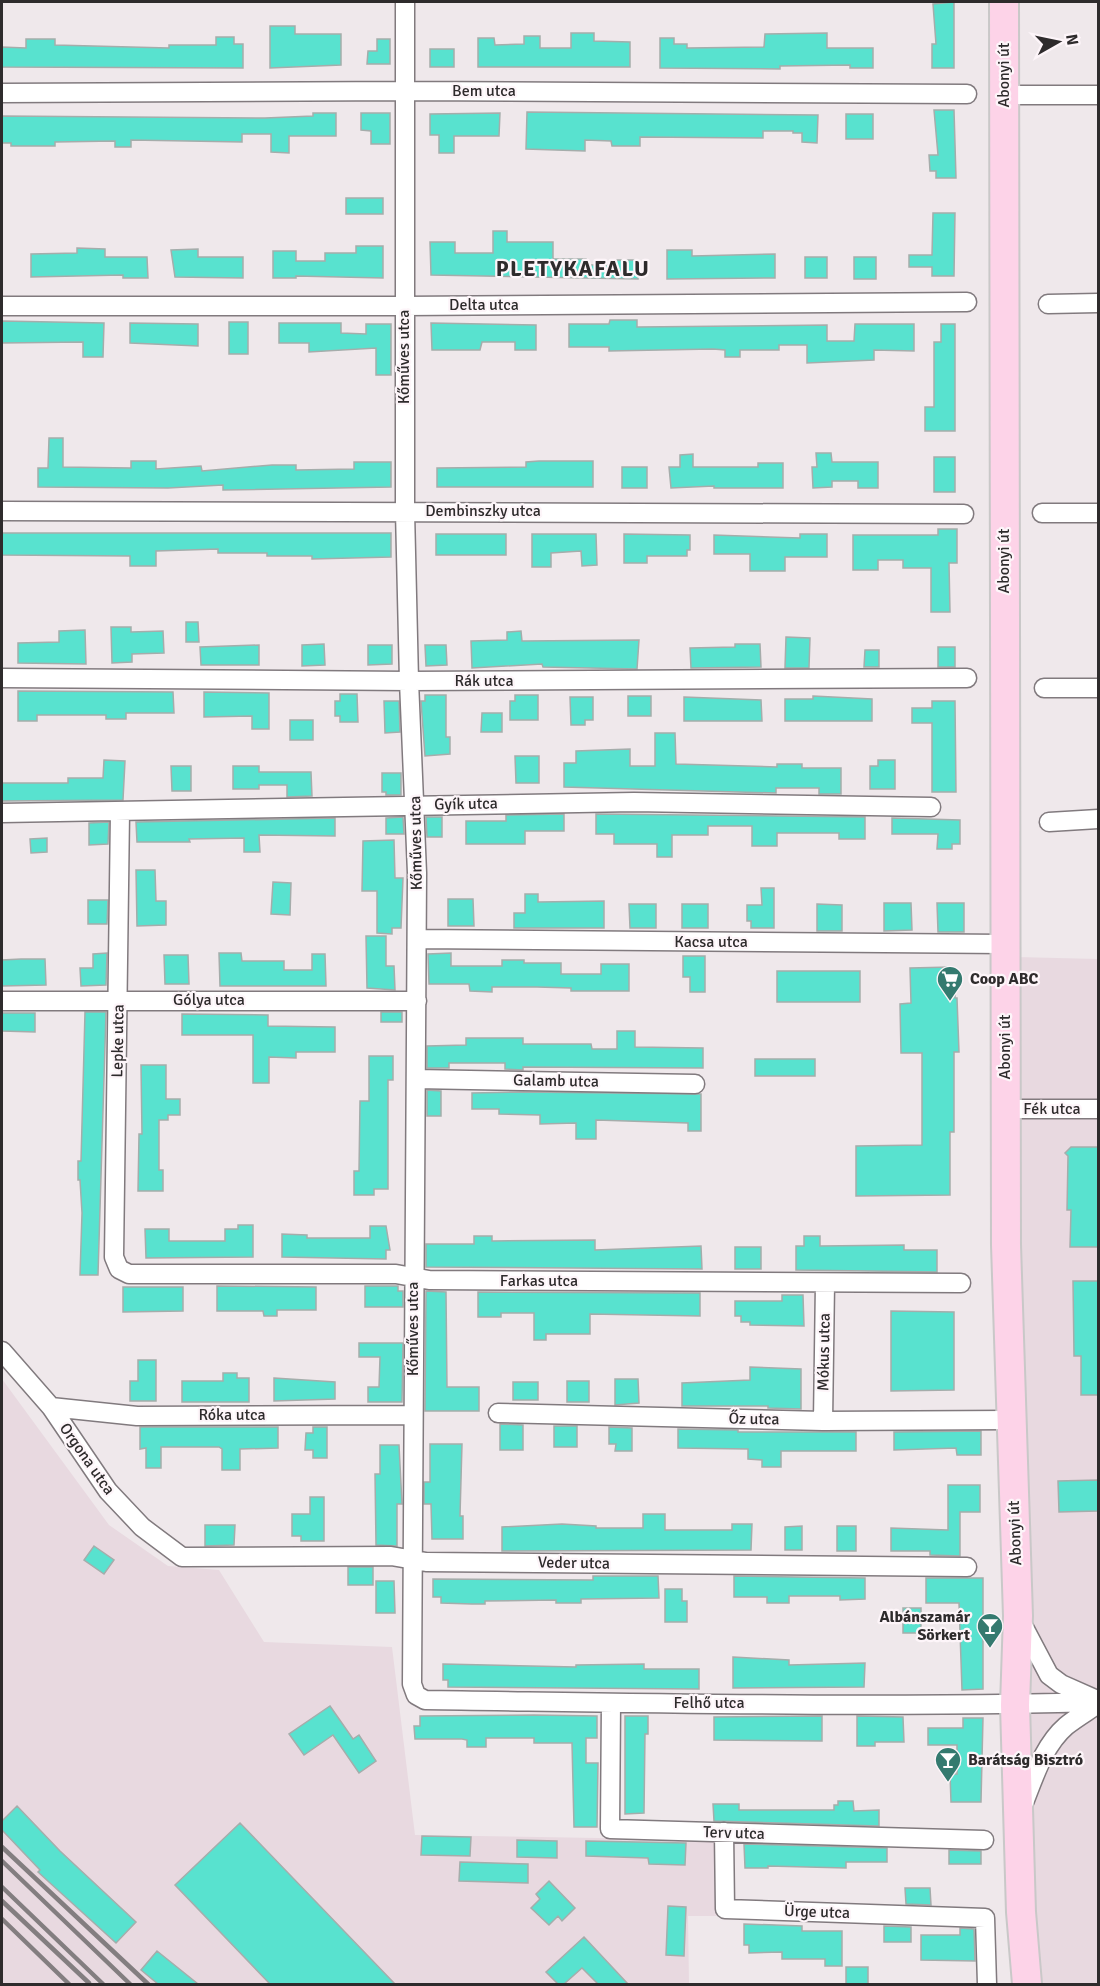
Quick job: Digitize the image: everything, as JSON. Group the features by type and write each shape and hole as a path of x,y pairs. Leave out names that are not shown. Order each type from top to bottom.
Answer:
{"main road":[{"name":"Abonyi út","path":"1004,2 1005,1109 1011,1420 1018,1616 1015,1705 1021,1912 1027,1984"}],"street":[{"name":"Kőműves utca","path":"405,2 405,511 409,681 416,805 417,939 411,1558 412,1684"},
{"name":"Bem utca","path":"2,93 406,91 967,94"},
{"path":"1005,95 1098,95"},
{"name":"Delta utca","path":"2,306 967,302"},
{"path":"1048,304 1098,303"},
{"name":"Dembinszky utca","path":"2,511 964,514"},
{"path":"1042,513 1098,513"},
{"name":"Rák utca","path":"2,678 409,681 967,678"},
{"path":"1044,688 1098,688"},
{"name":"Gyík utca","path":"2,813 634,802 931,807"},
{"name":"Lepke utca","path":"119,1269 114,1257 120,812"},
{"path":"1049,822 1098,819"},
{"name":"Kacsa utca","path":"417,939 1005,944"},
{"name":"Gólya utca","path":"2,1001 417,1000"},
{"name":"Galamb utca","path":"417,1079 695,1084"},
{"name":"Fék utca","path":"1005,1109 1098,1109"},
{"name":"Farkas utca","path":"119,1269 129,1274 396,1274 429,1280 960,1283"},
{"name":"Mókus utca","path":"823,1421 825,1283"},
{"name":"Orgona utca","path":"2,1351 51,1407 108,1491 142,1527 182,1557"},
{"name":"Róka utca","path":"51,1407 137,1416 413,1415"},
{"name":"Őz utca","path":"498,1413 823,1421 1011,1420"},
{"name":"Veder utca","path":"182,1557 411,1558 426,1562 967,1567"},
{"path":"1018,1616 1048,1675 1098,1702 1066,1726 1054,1740 1039,1764 1019,1816"},
{"name":"Felhő utca","path":"412,1684 416,1695 424,1700 1015,1705 1098,1702"},
{"name":"Terv utca","path":"611,1703 610,1829 984,1840"},
{"name":"Ürge utca","path":"724,1832 725,1909 985,1918 987,1984"}],"shaded area":[{"path":"1016,957 1098,959 1098,1984 1040,1984 1027,1757"},
{"path":"2,1379 109,1525 168,1566 219,1570 264,1642 392,1647 415,1835 717,1840 718,1916 688,1916 689,1984 2,1984"}],"building":[{"path":"954,2 954,68 932,68 932,44 936,44 933,4"},
{"path":"270,26 295,26 295,34 341,34 341,65 270,68"},
{"path":"571,33 594,33 594,41 630,42 630,67 478,67 478,38 494,38 495,45 524,44 524,36 540,36 540,48 571,48"},
{"path":"827,33 827,48 873,48 873,68 850,68 850,65 780,66 780,69 660,68 660,38 674,38 674,44 687,44 687,48 764,47 765,34"},
{"path":"216,37 234,37 234,44 243,44 243,68 2,67 2,47 26,48 26,39 55,39 55,45 169,48 169,45 216,45"},
{"path":"377,39 390,39 390,64 367,64 368,51 377,51"},
{"path":"430,49 454,49 454,67 430,67"},
{"path":"934,110 954,110 956,178 936,178 936,171 930,171 929,155 938,155"},
{"path":"527,112 818,115 817,143 802,142 802,133 793,133 793,131 763,131 763,138 640,137 640,146 612,146 611,141 585,140 585,151 526,149"},
{"path":"313,113 336,113 336,136 289,136 289,153 271,152 271,134 242,134 242,142 131,140 131,147 115,147 115,141 55,142 55,146 11,146 11,143 2,143 2,116 265,118 313,116"},
{"path":"361,113 390,113 390,144 371,144 371,131 361,130"},
{"path":"500,113 499,136 454,136 454,153 439,153 439,135 430,135 430,114"},
{"path":"846,114 873,114 873,139 846,139"},
{"path":"346,198 383,198 383,214 346,214"},
{"path":"933,213 955,213 954,276 932,276 932,267 909,267 909,255 932,255"},
{"path":"493,231 507,231 507,242 553,242 553,259 586,259 586,265 615,265 615,260 638,260 638,279 431,275 430,242 455,242 455,253 493,253"},
{"path":"356,246 383,246 383,278 296,276 296,278 273,278 273,251 296,251 296,261 325,261 325,253 356,253"},
{"path":"77,248 105,249 105,257 147,257 148,278 123,278 123,275 31,277 31,254 77,253"},
{"path":"198,249 198,257 243,257 243,278 175,277 171,250"},
{"path":"667,250 692,250 692,256 775,254 775,278 667,279"},
{"path":"805,257 827,257 827,278 805,278"},
{"path":"854,257 876,257 876,279 854,279"},
{"path":"610,320 637,320 637,327 827,325 827,341 854,341 855,324 914,324 914,351 874,350 874,360 807,363 807,345 779,345 779,350 740,350 740,357 725,357 725,350 713,349 609,351 609,347 569,347 569,324 609,324"},
{"path":"2,321 104,323 103,357 83,357 83,342 2,343"},
{"path":"229,322 248,322 248,354 229,354"},
{"path":"130,323 198,324 198,346 130,343"},
{"path":"279,323 341,323 341,333 366,334 366,324 391,324 391,375 376,375 376,348 309,352 309,343 279,343"},
{"path":"431,323 536,325 536,350 515,350 515,342 482,342 480,350 432,350"},
{"path":"941,324 955,324 955,431 925,431 925,407 934,407 934,342 941,342"},
{"path":"49,438 63,438 63,467 131,468 131,461 156,461 156,469 201,466 202,471 296,465 296,470 354,469 354,462 391,462 391,487 223,490 223,485 168,488 38,487 38,468 48,468"},
{"path":"816,453 831,453 832,462 878,462 878,488 858,488 858,481 832,481 832,487 813,488 812,467 817,467"},
{"path":"693,454 693,467 758,467 758,463 783,463 783,488 714,488 714,486 671,488 669,467 680,467 680,455"},
{"path":"934,457 955,457 955,492 934,492"},
{"path":"593,461 593,487 437,487 437,468 526,467 526,462"},
{"path":"622,467 647,467 647,488 622,488"},
{"path":"938,529 957,529 957,563 949,563 950,612 931,612 931,568 903,568 903,560 878,560 878,570 853,570 853,535 938,535"},
{"path":"2,533 391,533 391,557 312,559 312,556 267,556 267,553 218,553 218,549 156,551 156,566 130,566 130,556 2,555"},
{"path":"436,534 506,534 506,555 436,555"},
{"path":"532,534 596,534 597,565 582,566 581,551 551,553 551,567 532,567"},
{"path":"624,534 690,535 690,550 687,550 687,556 647,556 647,563 624,563"},
{"path":"800,534 827,534 827,557 785,557 785,571 750,571 750,554 714,554 714,535 800,538"},
{"path":"186,622 198,622 199,642 186,642"},
{"path":"111,627 131,627 131,632 163,631 164,653 132,654 132,662 112,663"},
{"path":"85,630 86,664 18,663 18,643 59,642 59,631"},
{"path":"521,631 522,641 639,640 637,669 543,667 542,664 472,668 471,641 507,640 507,632"},
{"path":"786,637 810,638 809,668 785,668"},
{"path":"324,644 325,665 302,666 302,645"},
{"path":"735,644 760,644 761,667 691,668 690,648 735,647"},
{"path":"259,645 259,665 201,665 200,647"},
{"path":"368,645 392,645 392,664 368,665"},
{"path":"425,645 446,645 447,665 426,666"},
{"path":"938,647 955,647 955,667 938,667"},
{"path":"865,650 879,650 879,667 864,667"},
{"path":"18,691 173,692 174,713 126,713 126,719 106,719 106,715 37,715 37,721 18,721"},
{"path":"204,692 269,693 269,729 252,729 252,716 204,717"},
{"path":"340,694 357,694 358,722 340,722 340,716 335,716 335,701 340,701"},
{"path":"425,695 446,695 446,737 450,737 450,754 425,756 421,701 425,701"},
{"path":"515,695 538,695 538,720 510,720 510,701 515,701"},
{"path":"628,696 651,696 651,716 628,716"},
{"path":"813,696 872,699 872,721 785,721 785,699 813,699"},
{"path":"570,697 593,697 593,720 585,720 585,725 571,725"},
{"path":"684,697 761,700 762,721 684,721"},
{"path":"384,701 399,701 400,732 385,733"},
{"path":"932,701 955,701 956,792 932,792 932,723 912,723 912,708 932,708"},
{"path":"482,713 502,713 502,732 481,732"},
{"path":"290,720 313,720 313,740 290,740"},
{"path":"655,733 675,733 676,764 777,767 777,764 802,764 802,768 841,768 841,794 819,794 819,788 776,788 776,793 564,787 564,763 576,763 576,751 630,749 630,766 655,766"},
{"path":"515,756 539,756 539,783 516,783"},
{"path":"104,760 125,761 123,800 2,801 2,783 68,783 68,778 103,778"},
{"path":"878,760 895,760 895,789 870,789 870,766 878,766"},
{"path":"171,766 191,766 191,791 172,791"},
{"path":"233,766 259,766 259,772 311,772 312,796 287,797 287,785 259,785 259,789 233,789"},
{"path":"382,773 401,773 401,795 386,795 386,792 382,792"},
{"path":"564,814 564,831 525,831 525,844 466,844 466,821 506,821 506,815"},
{"path":"596,814 865,817 865,839 839,839 839,833 777,833 777,846 752,846 752,826 708,826 708,835 672,835 672,857 657,857 657,844 614,844 614,834 596,834"},
{"path":"403,817 404,834 386,834 386,818"},
{"path":"426,817 442,817 442,837 427,837"},
{"path":"335,818 335,836 259,835 260,852 244,852 244,838 189,839 190,842 137,842 136,822"},
{"path":"892,818 960,820 960,844 952,844 952,849 937,849 938,834 892,834"},
{"path":"109,822 108,844 89,845 89,823"},
{"path":"47,838 47,852 31,853 30,839"},
{"path":"394,840 395,878 403,878 401,928 392,928 392,934 377,933 377,891 362,891 363,841"},
{"path":"136,870 155,870 156,901 166,901 166,925 137,926"},
{"path":"273,882 291,883 290,915 271,914"},
{"path":"761,888 774,888 774,928 751,928 751,921 747,921 747,905 762,905"},
{"path":"525,894 538,894 538,902 604,901 604,928 514,928 514,913 525,913"},
{"path":"448,899 473,899 474,926 448,926"},
{"path":"88,900 108,900 107,924 88,924"},
{"path":"884,903 911,903 912,930 884,931"},
{"path":"937,903 964,903 964,932 938,932"},
{"path":"629,904 656,904 656,928 630,928"},
{"path":"682,904 708,904 708,928 682,928"},
{"path":"817,904 842,905 842,931 817,931"},
{"path":"366,936 386,936 386,966 394,966 395,990 367,988"},
{"path":"107,953 106,985 81,986 80,968 93,968 93,954"},
{"path":"219,953 241,953 242,961 284,961 284,970 312,970 312,954 325,954 326,986 220,986"},
{"path":"451,953 451,966 502,966 502,960 524,960 524,963 561,963 561,974 601,974 601,964 629,964 629,991 492,987 492,992 470,991 469,984 429,984 428,954"},
{"path":"164,955 188,955 189,984 165,984"},
{"path":"683,956 705,956 705,992 690,992 690,977 683,977"},
{"path":"45,959 46,985 2,986 2,960"},
{"path":"951,967 952,988 955,988 955,998 957,998 959,1052 954,1052 954,1132 950,1132 950,1195 856,1196 856,1146 922,1145 922,1053 901,1053 900,1004 911,1003 910,968"},
{"path":"777,971 860,971 860,1002 777,1002"},
{"path":"85,1012 106,1012 98,1275 80,1275 82,1213 78,1161 81,1161"},
{"path":"381,1012 402,1012 402,1022 381,1022"},
{"path":"2,1013 35,1013 35,1032 2,1031"},
{"path":"182,1014 268,1015 268,1026 335,1027 335,1052 296,1052 296,1058 269,1057 269,1083 253,1083 253,1035 182,1035"},
{"path":"617,1031 635,1031 635,1047 703,1048 703,1068 523,1067 523,1070 505,1069 505,1063 449,1063 449,1068 427,1068 427,1046 466,1045 466,1038 523,1038 523,1044 591,1044 592,1049 617,1049"},
{"path":"369,1056 393,1056 393,1080 388,1080 388,1189 374,1189 374,1195 354,1195 354,1171 359,1171 360,1101 369,1101"},
{"path":"755,1059 815,1059 815,1076 755,1076"},
{"path":"141,1065 166,1065 166,1099 180,1099 180,1115 168,1115 168,1120 159,1120 159,1170 163,1170 163,1191 138,1191 139,1134 142,1134"},
{"path":"427,1090 441,1091 441,1116 427,1116"},
{"path":"472,1093 701,1094 701,1131 688,1131 688,1123 596,1120 596,1139 576,1139 576,1123 540,1124 540,1115 499,1114 499,1109 472,1109"},
{"path":"1071,1147 1098,1147 1098,1247 1070,1247 1071,1210 1067,1210 1068,1156 1065,1153"},
{"path":"238,1225 253,1225 253,1257 146,1258 145,1229 169,1229 169,1241 225,1241 225,1229 238,1229"},
{"path":"370,1226 386,1226 390,1250 386,1250 386,1259 282,1257 282,1234 307,1235 307,1238 370,1238"},
{"path":"474,1236 492,1236 492,1241 595,1240 595,1250 701,1246 702,1269 426,1267 426,1244 474,1244"},
{"path":"804,1236 820,1236 820,1246 904,1245 904,1250 937,1250 937,1272 796,1270 796,1246 804,1246"},
{"path":"735,1247 761,1247 761,1269 735,1269"},
{"path":"1073,1281 1098,1281 1098,1395 1081,1395 1081,1356 1074,1356"},
{"path":"217,1286 316,1287 316,1310 277,1310 277,1316 264,1316 263,1311 217,1311"},
{"path":"365,1286 398,1286 398,1291 403,1291 403,1307 365,1307"},
{"path":"123,1287 183,1287 183,1311 123,1312"},
{"path":"426,1291 446,1292 447,1387 479,1387 479,1411 425,1411"},
{"path":"478,1292 700,1293 700,1316 590,1314 590,1334 546,1334 546,1340 534,1340 534,1313 501,1313 501,1317 478,1317"},
{"path":"782,1295 803,1295 804,1326 750,1325 750,1322 741,1322 741,1316 735,1316 735,1301 782,1301"},
{"path":"891,1311 954,1312 954,1390 891,1391"},
{"path":"359,1343 403,1343 402,1402 368,1402 368,1387 379,1387 380,1357 359,1357"},
{"path":"138,1360 156,1360 156,1401 130,1401 130,1381 138,1381"},
{"path":"750,1367 801,1369 801,1409 768,1408 768,1406 682,1406 682,1383 750,1380"},
{"path":"223,1373 237,1373 237,1378 249,1378 249,1402 182,1402 182,1381 223,1381"},
{"path":"274,1378 335,1382 335,1399 274,1401"},
{"path":"615,1379 638,1379 639,1403 615,1405"},
{"path":"567,1381 589,1381 589,1402 567,1402"},
{"path":"513,1382 538,1382 538,1400 513,1400"},
{"path":"500,1424 523,1425 523,1450 500,1450"},
{"path":"554,1426 577,1426 577,1447 554,1447"},
{"path":"140,1427 278,1427 278,1448 240,1449 240,1470 222,1470 222,1449 219,1447 161,1447 161,1468 146,1468 146,1448 140,1449"},
{"path":"313,1427 327,1427 327,1458 313,1458 313,1450 305,1450 306,1433 313,1433"},
{"path":"609,1427 632,1428 632,1451 615,1451 616,1444 609,1444"},
{"path":"678,1429 738,1430 738,1432 856,1432 856,1451 781,1451 781,1467 762,1467 762,1460 748,1459 748,1449 678,1448"},
{"path":"981,1431 981,1455 957,1455 956,1448 894,1450 894,1432"},
{"path":"430,1444 462,1444 460,1516 463,1516 463,1539 432,1539 431,1504 424,1504 424,1482 430,1482"},
{"path":"380,1445 399,1445 402,1504 397,1504 397,1546 376,1545 375,1474 380,1474"},
{"path":"1098,1480 1098,1511 1059,1512 1058,1481"},
{"path":"948,1485 980,1485 980,1512 960,1512 960,1556 930,1555 930,1551 891,1551 891,1528 948,1530"},
{"path":"310,1497 324,1497 324,1541 301,1541 301,1536 292,1536 292,1514 310,1514"},
{"path":"643,1514 665,1514 665,1530 732,1530 732,1524 752,1524 751,1550 502,1551 502,1527 562,1524 596,1526 596,1528 643,1528"},
{"path":"205,1525 235,1525 234,1545 205,1546"},
{"path":"802,1526 802,1550 785,1550 785,1527"},
{"path":"837,1526 856,1526 856,1551 837,1551"},
{"path":"94,1546 114,1560 104,1574 84,1560"},
{"path":"348,1567 373,1567 373,1585 348,1585"},
{"path":"593,1576 658,1576 659,1598 581,1599 581,1603 556,1603 556,1600 485,1601 485,1604 472,1604 441,1603 441,1597 433,1597 433,1579 593,1580"},
{"path":"734,1576 865,1578 865,1599 840,1600 840,1596 789,1596 789,1603 767,1603 767,1597 734,1597"},
{"path":"926,1578 983,1578 983,1689 962,1690 959,1603 926,1603"},
{"path":"376,1581 394,1581 395,1613 376,1613"},
{"path":"665,1589 682,1589 682,1601 687,1601 687,1622 665,1622"},
{"path":"903,1608 921,1608 921,1633 903,1633"},
{"path":"733,1657 789,1660 789,1665 865,1663 864,1687 733,1688"},
{"path":"443,1664 576,1667 576,1665 644,1664 644,1669 699,1669 699,1689 448,1687 448,1680 443,1680"},
{"path":"330,1706 353,1739 359,1735 376,1761 359,1773 333,1735 304,1755 289,1734"},
{"path":"420,1716 597,1716 597,1738 586,1738 586,1763 598,1763 597,1827 574,1827 572,1743 534,1743 534,1738 486,1738 486,1747 467,1747 467,1740 462,1739 415,1739 414,1726 420,1726"},
{"path":"625,1716 648,1716 648,1734 645,1734 644,1813 625,1814"},
{"path":"822,1716 822,1741 714,1740 714,1717"},
{"path":"857,1716 903,1717 904,1742 875,1742 875,1746 857,1746"},
{"path":"963,1718 983,1718 981,1802 951,1802 950,1774 957,1774 957,1745 928,1745 928,1728 963,1728"},
{"path":"838,1801 853,1801 854,1811 879,1810 879,1826 714,1821 713,1804 739,1804 739,1810 834,1810 834,1805 838,1805"},
{"path":"17,1806 60,1851 136,1922 116,1943 38,1872 40,1870 2,1830 2,1821"},
{"path":"240,1823 395,1984 270,1984 175,1885"},
{"path":"422,1836 471,1837 470,1856 421,1855"},
{"path":"517,1840 557,1841 557,1858 517,1857"},
{"path":"586,1841 686,1843 685,1865 649,1864 648,1858 586,1856"},
{"path":"744,1844 887,1848 887,1862 846,1862 846,1868 768,1866 768,1868 745,1868"},
{"path":"949,1850 981,1851 981,1864 949,1864"},
{"path":"460,1862 528,1864 528,1883 459,1881"},
{"path":"549,1881 575,1908 562,1921 558,1916 549,1925 531,1908 540,1899 536,1894"},
{"path":"905,1888 930,1888 931,1905 906,1904"},
{"path":"668,1906 686,1907 684,1956 666,1955"},
{"path":"744,1924 802,1926 802,1931 842,1931 842,1966 825,1966 825,1959 782,1959 782,1952 749,1953 749,1945 744,1945"},
{"path":"884,1926 911,1927 911,1942 884,1942"},
{"path":"960,1928 974,1929 975,1961 921,1960 921,1935 960,1935"},
{"path":"584,1937 628,1984 598,1984 582,1968 564,1984 558,1984 546,1972"},
{"path":"157,1951 198,1984 158,1984 141,1970"},
{"path":"846,1967 868,1967 868,1984 846,1984"}],"railway":[{"path":"2,1847 148,1984"},
{"path":"2,1861 130,1984"},
{"path":"2,1887 103,1984"},
{"path":"2,1901 89,1983"},
{"path":"2,1919 69,1984"}],"place":[{"name":"Coop ABC","path":"950,1002"},
{"name":"Albánszamár Sörkert","path":"990,1649"},
{"name":"Barátság Bisztró","path":"948,1783"}],"district":[{"name":"PLETYKAFALU","path":"573,268"}]}
